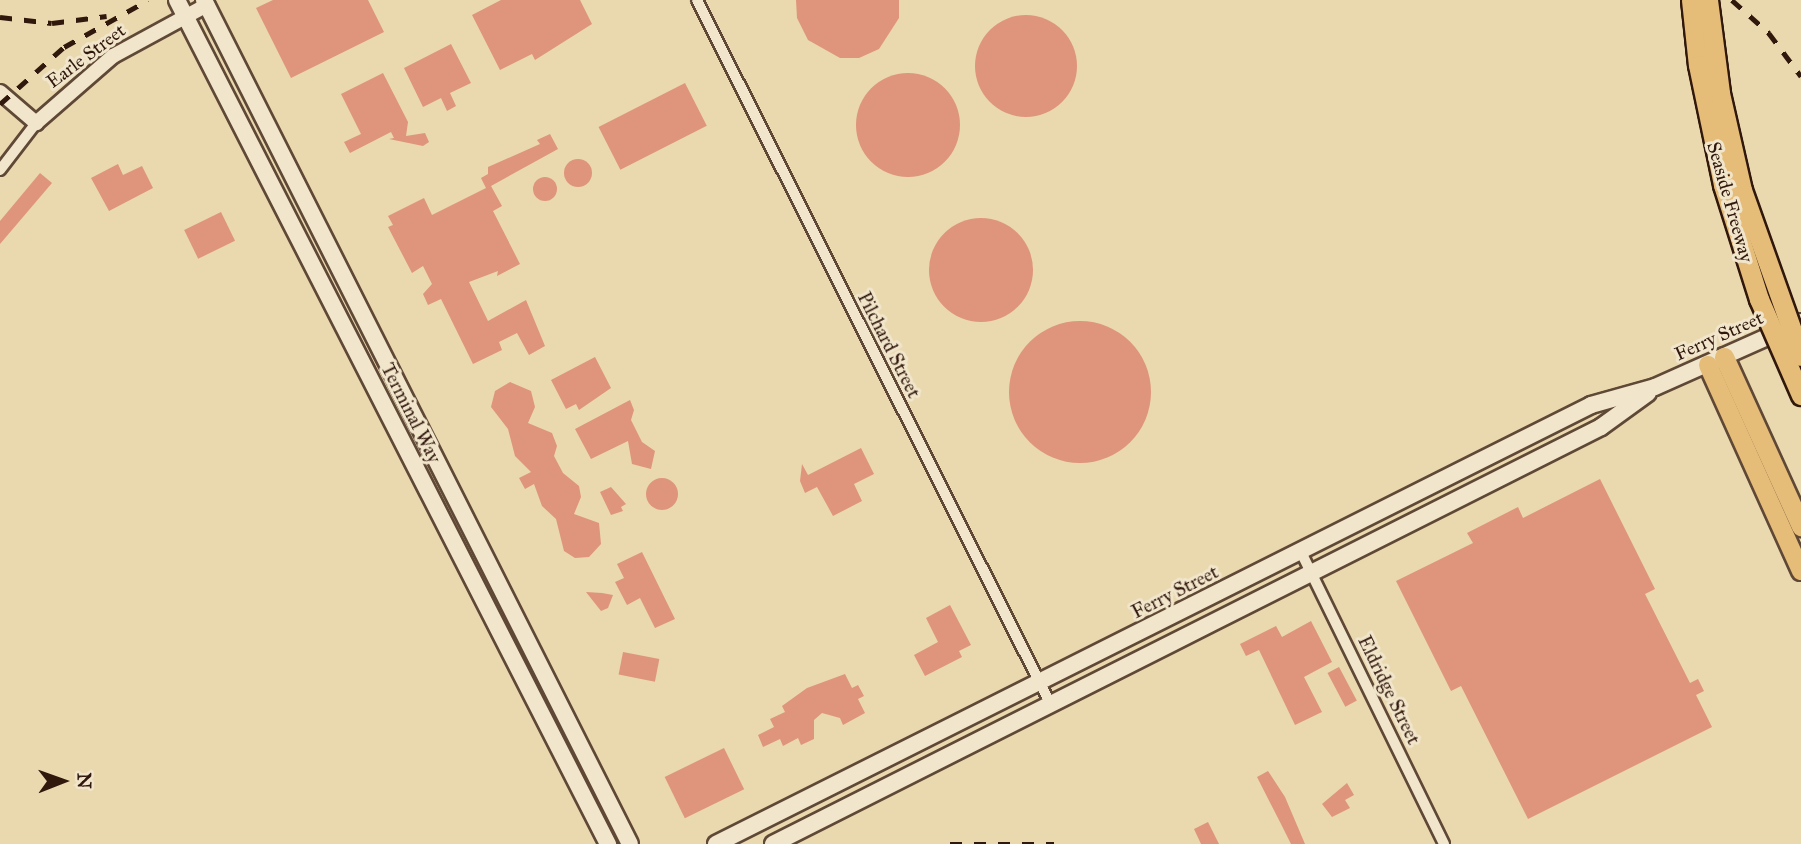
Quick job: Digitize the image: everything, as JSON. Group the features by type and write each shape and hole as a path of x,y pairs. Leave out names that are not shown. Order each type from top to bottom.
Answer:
{"highway":[{"name":"Seaside Freeway","path":"1691,0 1698,65 1723,185 1759,299 1801,395"},
{"name":"Seaside Freeway","path":"1708,0 1720,93 1742,190 1801,356"},
{"path":"1716,361 1801,526"},
{"path":"1716,361 1801,571"}],"main road":[{"name":"Terminal Way","path":"177,0 604,839"},
{"name":"Terminal Way","path":"209,2 630,844"},
{"name":"Ferry Street","path":"716,844 1591,405 1655,387 1801,322"},
{"name":"Ferry Street","path":"773,844 1601,427 1655,387"}],"street":[{"name":"Pilchard Street","path":"697,0 1051,705"},
{"name":"Earle Street","path":"0,170 36,123 113,57 209,2"},
{"path":"0,92 36,123"},
{"name":"Eldridge Street","path":"1301,552 1444,844"}],"building":[{"path":"273,0 368,0 384,32 291,78 256,8"},
{"path":"501,0 580,0 592,24 535,60 532,54 500,70 472,15"},
{"path":"796,0 899,0 899,18 879,49 859,58 840,58 808,40 797,18"},
{"path":"1016,15 1036,15 1055,23 1069,37 1077,56 1074,86 1055,109 1036,117 1016,117 997,109 983,95 975,76 975,56 983,37 997,23"},
{"path":"451,44 471,83 450,93 456,106 447,111 441,98 423,107 404,68"},
{"path":"383,73 408,122 406,136 425,133 429,142 423,146 389,139 394,138 391,132 350,153 344,142 361,134 341,94"},
{"path":"908,73 928,77 951,96 956,105 960,125 956,145 937,168 928,173 908,177 888,173 865,154 860,145 856,125 860,105 879,82 888,77"},
{"path":"685,83 707,126 620,170 599,127"},
{"path":"550,134 558,149 491,186 502,206 493,211 520,264 497,276 498,271 469,282 488,321 526,300 545,346 529,355 517,333 499,342 502,350 473,364 441,299 428,305 423,294 432,284 423,266 412,273 388,227 393,225 388,216 424,198 432,215 486,188 481,178 488,174 488,167 540,144 537,140"},
{"path":"578,159 588,163 592,173 588,183 578,187 568,183 564,173 568,163"},
{"path":"118,164 123,175 142,166 153,188 109,211 91,178"},
{"path":"40,173 52,183 0,244 0,221"},
{"path":"545,177 556,184 557,189 550,200 545,201 534,194 533,189 540,178"},
{"path":"221,212 235,241 198,259 184,230"},
{"path":"981,218 1001,222 1024,241 1029,250 1033,270 1029,290 1010,313 1001,318 981,322 961,318 938,299 933,290 929,270 933,250 952,227 961,222"},
{"path":"1080,321 1107,326 1130,342 1146,365 1151,392 1146,419 1130,442 1107,458 1080,463 1053,458 1030,442 1014,419 1009,392 1014,365 1030,342 1053,326"},
{"path":"595,357 611,388 579,410 576,404 566,409 551,380"},
{"path":"510,382 531,391 535,407 528,423 552,433 557,446 554,456 563,473 579,486 581,497 574,514 599,523 601,544 589,557 575,558 564,551 556,519 542,506 534,484 525,489 519,478 531,472 515,456 508,429 491,407 495,391"},
{"path":"630,400 634,410 631,420 642,442 655,451 651,469 632,464 628,441 591,459 575,429"},
{"path":"861,448 874,474 854,484 862,501 833,516 817,487 805,493 800,481 802,464 808,475"},
{"path":"662,478 673,483 678,494 673,505 662,510 651,505 646,494 651,483"},
{"path":"1600,479 1655,589 1645,594 1690,683 1698,679 1704,691 1696,695 1712,727 1528,819 1461,686 1451,691 1396,581 1473,543 1467,533 1518,507 1523,518"},
{"path":"611,487 626,504 621,507 623,511 611,515 600,492"},
{"path":"642,552 675,619 655,628 640,598 627,605 615,582 624,578 617,564"},
{"path":"586,592 613,595 608,608 601,611"},
{"path":"950,605 971,645 959,651 962,657 925,676 914,655 938,642 926,618"},
{"path":"1311,621 1332,662 1304,677 1322,712 1295,725 1259,650 1246,656 1240,644 1276,626 1282,637"},
{"path":"623,652 659,659 655,682 619,675"},
{"path":"1339,667 1357,701 1345,707 1328,673"},
{"path":"845,674 852,688 858,685 864,696 858,699 865,713 843,725 840,718 822,713 814,720 814,739 801,745 798,738 783,746 780,739 763,747 758,735 774,727 770,719 785,712 782,706 807,688"},
{"path":"724,748 744,789 685,818 665,777"},
{"path":"1268,771 1285,797 1305,844 1291,844 1257,777"},
{"path":"1347,783 1354,795 1345,800 1350,808 1332,817 1322,804"},
{"path":"1208,822 1219,844 1201,844 1194,829"}],"railway":[{"path":"0,104 64,47 148,0"},
{"path":"1732,0 1769,33 1801,76"},
{"path":"0,17 52,23 107,16"},
{"path":"950,844 1054,844"}]}
